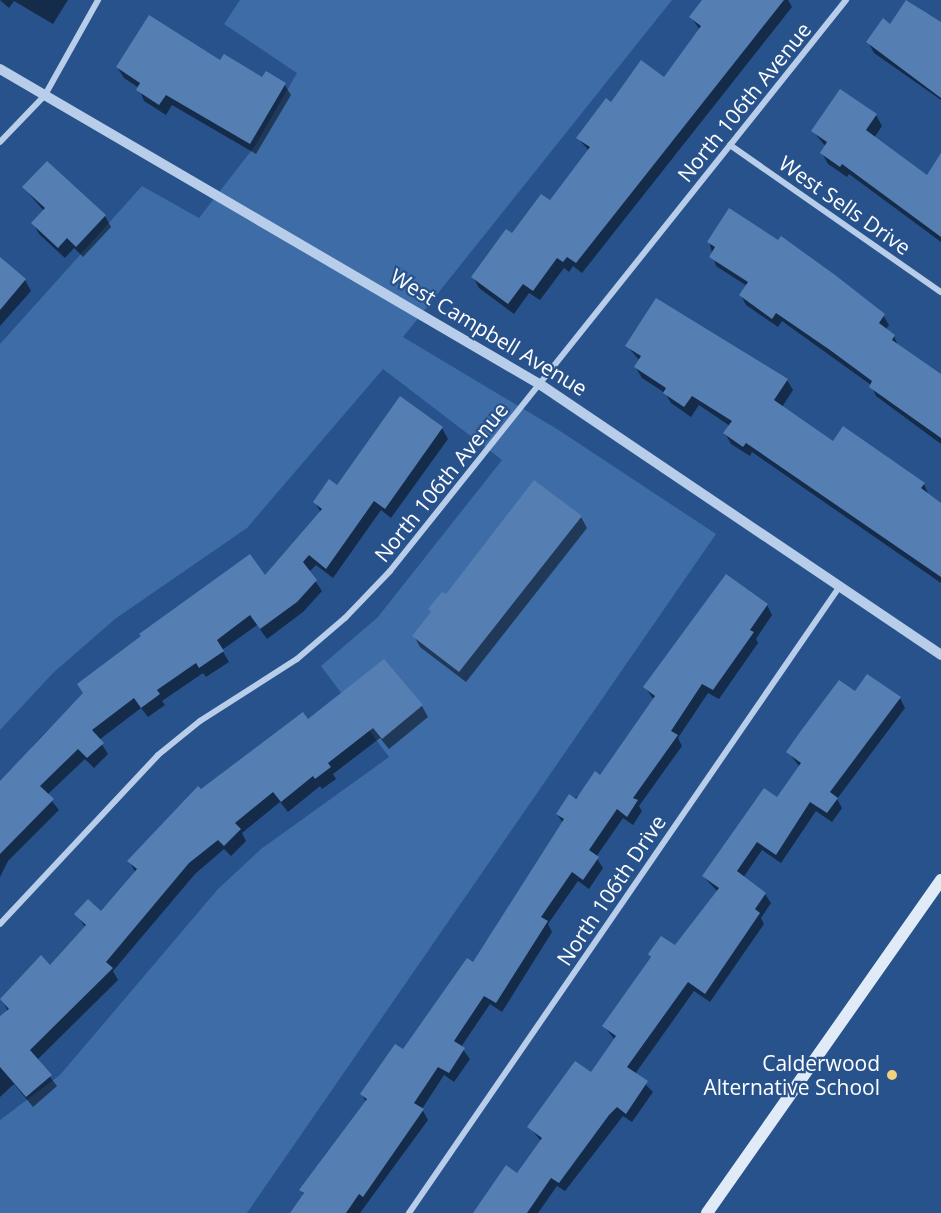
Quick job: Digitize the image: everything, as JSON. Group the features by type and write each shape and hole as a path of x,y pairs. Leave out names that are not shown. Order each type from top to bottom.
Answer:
{"main road":[{"path":"707,1213 941,880"}],"street":[{"path":"0,141 45,95 98,0"},
{"name":"North 106th Avenue","path":"0,924 158,755 200,721 297,659 345,618 390,571 541,385 846,0"},
{"name":"West Campbell Avenue","path":"0,69 541,385 941,656"},
{"name":"West Sells Drive","path":"730,145 941,292"},
{"name":"North 106th Drive","path":"409,1213 840,586"}],"shaded area":[{"path":"240,0 672,0 403,337 557,429 716,534 247,1213 0,1213 0,1120 60,1075 218,889 261,849 389,757 321,666 378,617 502,460 383,369 247,528 115,619 53,673 0,730 0,344 142,186 199,218 255,146 297,73 224,24"}],"building":[{"path":"702,0 784,0 576,263 567,257 563,262 557,258 533,291 523,284 508,304 471,277 506,229 512,233 541,194 550,200 590,147 576,138 606,98 611,102 641,60 664,77 701,26 689,17"},
{"path":"906,0 941,22 941,98 866,42 883,18 890,24"},
{"path":"149,15 220,60 224,54 262,77 266,71 286,83 250,144 166,95 159,105 136,90 140,83 116,67"},
{"path":"840,89 877,114 866,130 927,175 941,153 941,237 842,164 840,167 820,153 827,142 811,131"},
{"path":"47,161 106,215 76,247 67,238 58,248 31,223 45,208 22,187"},
{"path":"729,208 778,240 781,236 885,314 879,323 895,335 892,340 941,374 941,438 869,387 872,381 830,350 776,313 772,319 739,295 748,282 709,257 715,247 707,242"},
{"path":"0,257 26,279 0,310"},
{"path":"656,298 788,379 774,400 833,441 843,426 925,483 921,488 941,503 941,577 746,443 743,447 723,433 732,421 692,396 684,407 663,393 666,388 634,367 641,356 625,346"},
{"path":"400,396 443,427 385,509 374,501 326,569 309,555 303,562 317,580 297,602 260,629 250,615 217,640 224,651 199,668 196,663 157,690 160,694 141,708 134,698 92,730 104,743 87,758 78,749 40,786 54,799 0,854 0,781 83,693 77,684 141,636 139,634 250,554 265,575 322,509 313,502 329,479 337,485"},
{"path":"534,480 582,516 459,672 412,636 431,612 428,609 442,592 446,594"},
{"path":"726,574 768,604 750,630 754,632 713,690 702,684 671,731 678,735 633,798 638,800 627,817 617,809 589,850 599,857 583,880 572,872 541,917 548,921 496,1003 484,996 454,1041 465,1048 449,1073 438,1067 414,1103 424,1109 363,1197 359,1194 346,1213 290,1213 304,1193 299,1190 367,1099 360,1094 395,1044 403,1049 467,958 473,962 564,819 556,814 569,794 576,799 595,771 600,775 655,696 643,687"},
{"path":"384,659 423,705 382,739 373,728 328,763 331,767 315,779 313,776 281,802 273,792 235,823 241,829 224,846 218,840 189,863 106,962 113,968 30,1050 52,1075 26,1097 0,1067 0,1016 9,1009 0,999 41,955 50,965 86,925 74,914 88,899 101,911 137,869 127,861 198,786 201,789 303,712 308,719"},
{"path":"867,674 901,697 830,792 838,798 827,813 810,802 776,855 757,842 737,871 766,893 755,909 760,913 705,994 688,982 627,1067 648,1081 626,1114 617,1107 609,1115 559,1183 551,1178 527,1213 473,1213 506,1165 517,1173 542,1138 527,1127 575,1061 591,1072 616,1036 602,1026 651,957 648,954 661,936 675,945 719,888 702,876 764,788 777,797 801,763 786,752 800,732 839,680 855,691"}],"place":[{"name":"Calderwood Alternative School","path":"892,1075"}]}
